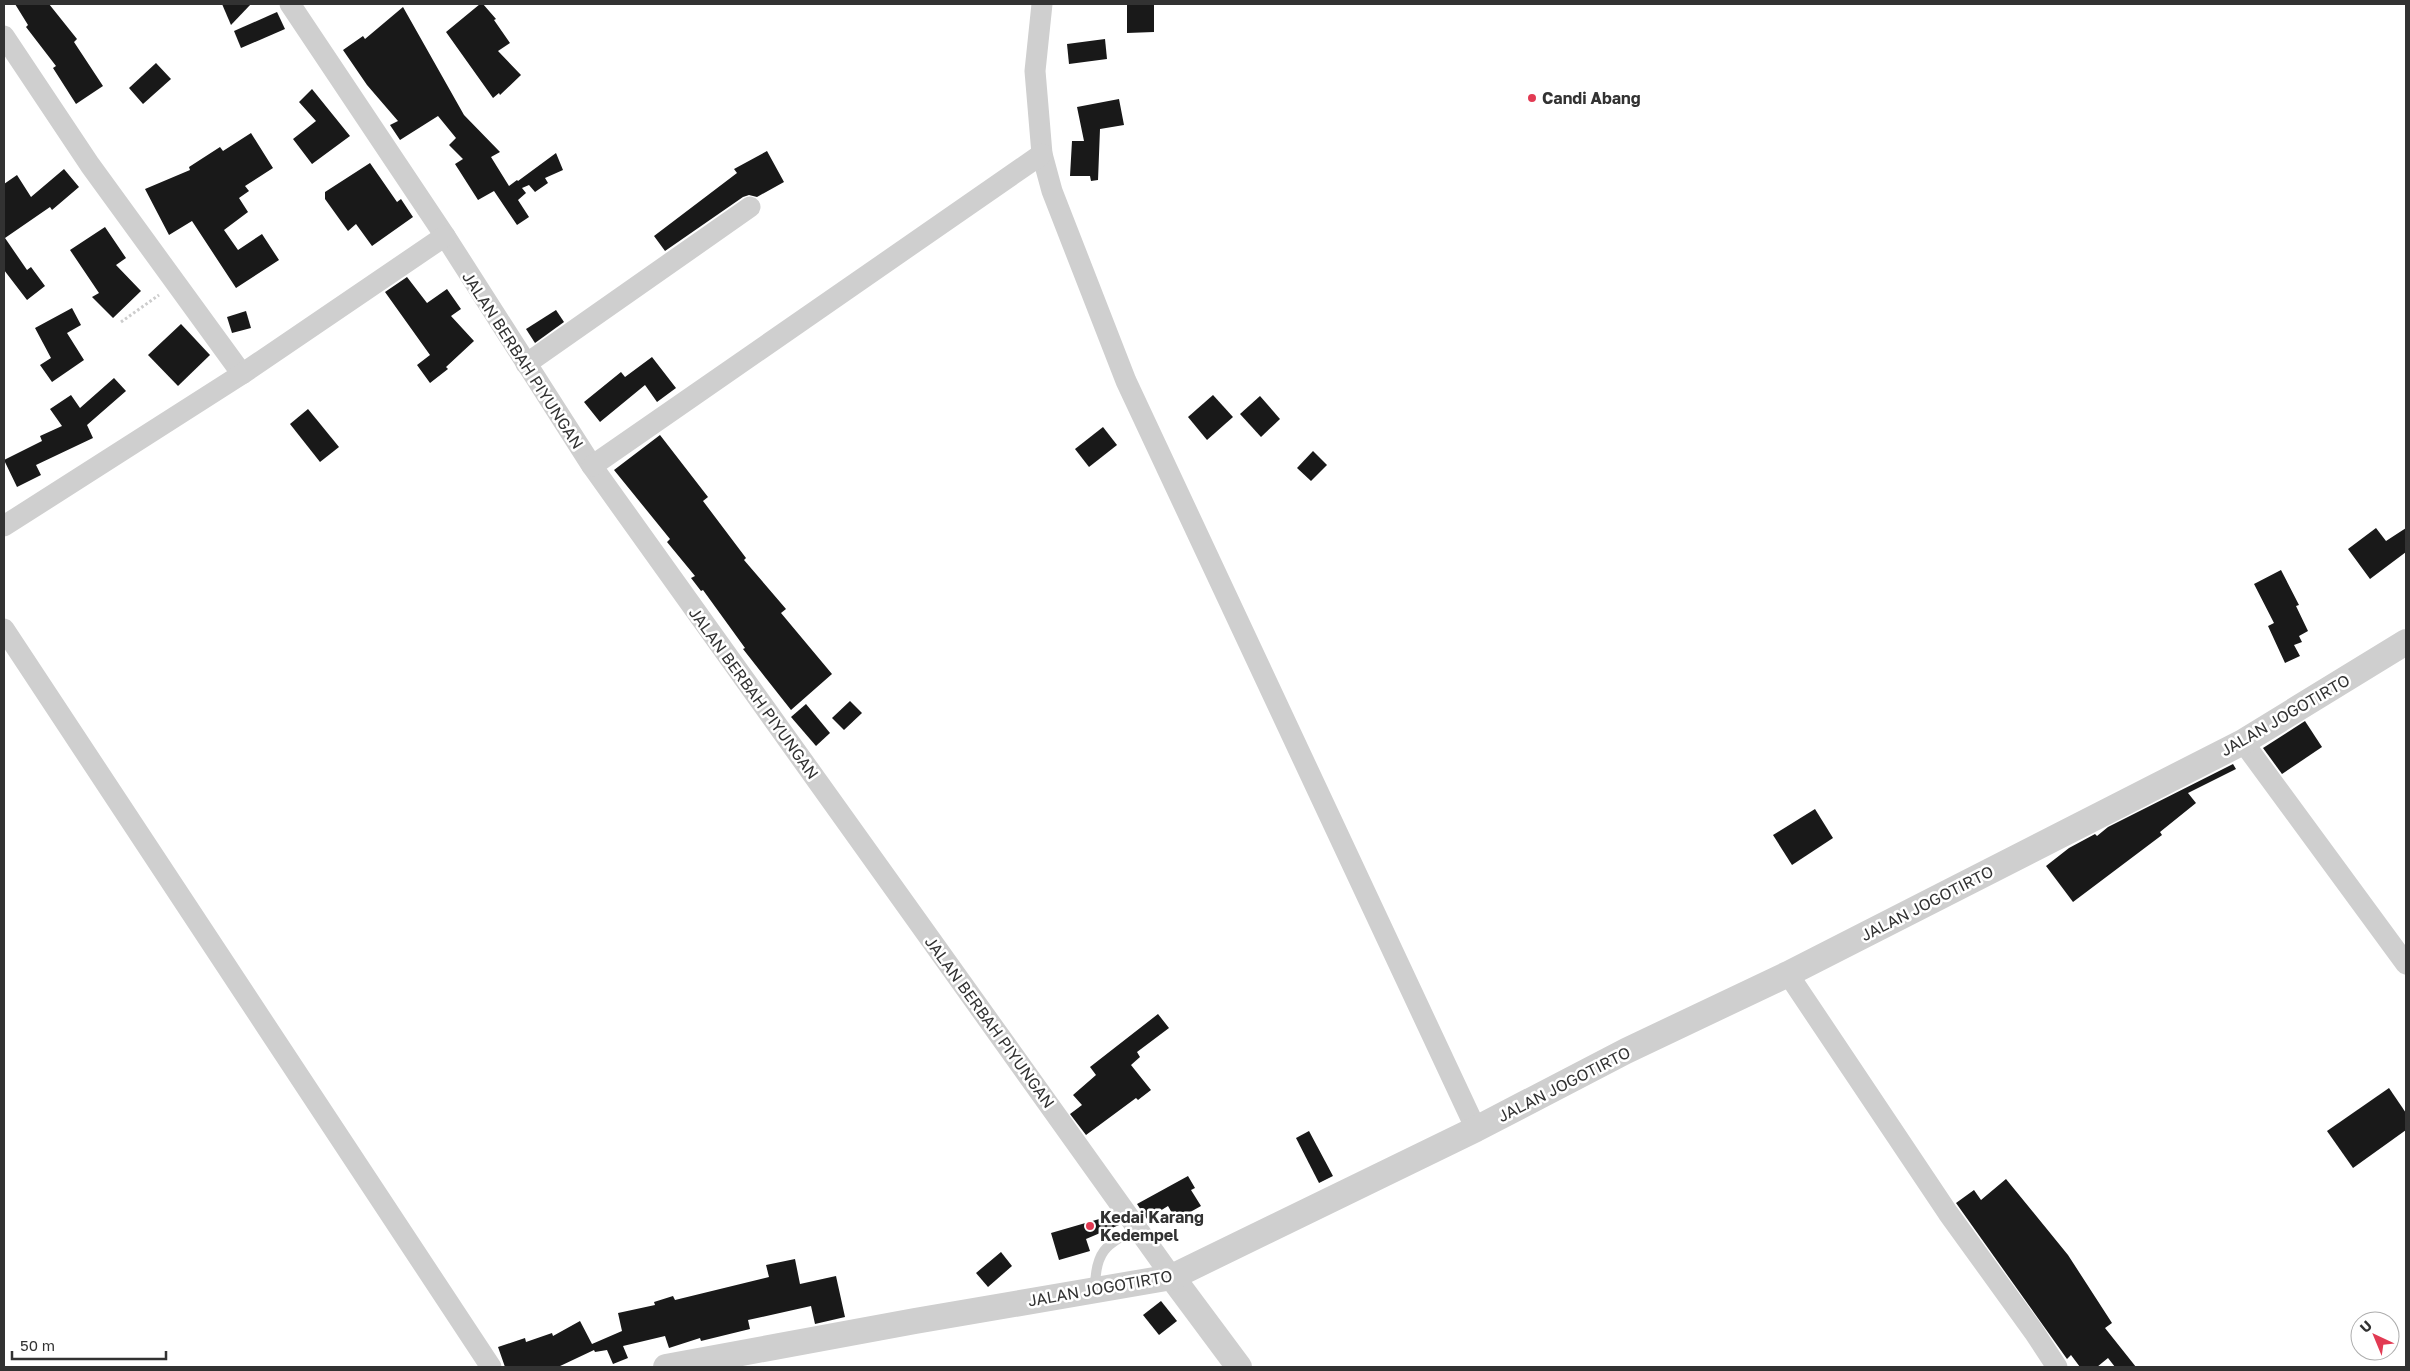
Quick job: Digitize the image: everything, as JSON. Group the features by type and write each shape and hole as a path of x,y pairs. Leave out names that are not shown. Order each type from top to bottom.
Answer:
{"street":[{"name":"JALAN BERBAH PIYUNGAN","path":"290,4 445,236 592,466 1172,1277 1239,1367"},
{"path":"1042,4 1035,71 1042,154 1052,191 1126,382 1476,1129"},
{"path":"4,36 90,165 242,374"},
{"path":"592,466 1042,154"},
{"path":"526,364 750,207"},
{"path":"4,526 242,374 445,236"},
{"path":"4,629 491,1367"},
{"name":"JALAN JOGOTIRTO","path":"666,1367 916,1321 1172,1277 1476,1129 1626,1052 1788,974 2243,742 2406,642"},
{"path":"2243,742 2406,964"},
{"path":"1788,974 1948,1213 2057,1367"}],"lane":[{"path":"1095,1290 1095,1271 1102,1251 1117,1237 1138,1229"}],"path":[{"path":"121,322 175,282"}],"building":[{"path":"15,4 49,4 77,39 74,42 103,86 76,104 53,68 56,66 26,27 28,25"},
{"path":"222,4 251,4 231,25"},
{"path":"480,4 483,4 496,19 494,20 510,43 498,51 521,75 500,95 499,93 493,98 446,32"},
{"path":"1154,4 1154,32 1127,33 1127,5"},
{"path":"403,7 464,115 500,152 491,157 509,186 556,153 563,170 545,178 548,183 535,192 529,185 522,188 526,193 518,200 529,217 517,225 494,191 478,200 455,164 463,159 449,145 456,138 438,116 400,140 390,125 398,121 367,85 343,50 363,36 365,39"},
{"path":"277,12 285,29 241,48 234,31"},
{"path":"1105,39 1107,59 1069,64 1067,44"},
{"path":"156,63 171,79 143,104 129,88"},
{"path":"312,89 350,136 312,164 293,139 316,121 299,102"},
{"path":"1119,99 1124,125 1100,129 1098,180 1091,181 1090,176 1070,176 1072,141 1084,141 1077,107"},
{"path":"251,133 273,168 245,186 249,191 239,198 248,212 224,230 238,250 262,234 279,260 236,288 192,221 169,235 145,189 190,170 189,167 220,147 223,151"},
{"path":"767,151 784,182 757,197 749,195 743,197 665,251 654,236 737,173 734,169"},
{"path":"370,163 397,202 401,199 413,217 372,246 356,224 348,231 325,199 325,192"},
{"path":"64,169 79,187 52,210 50,207 5,238 27,270 31,267 45,286 27,300 4,270 4,184 17,175 31,197"},
{"path":"105,227 126,258 116,265 141,291 113,318 92,297 99,293 70,250"},
{"path":"407,277 427,303 447,289 461,309 451,316 474,341 446,367 448,369 430,383 417,365 430,355 385,292"},
{"path":"72,308 81,325 67,333 84,360 52,382 40,365 51,358 35,328"},
{"path":"556,310 564,322 535,343 526,329"},
{"path":"246,311 251,328 232,333 227,317"},
{"path":"181,324 210,355 178,386 148,355"},
{"path":"652,357 676,388 657,402 645,385 600,422 584,402 621,372 625,377"},
{"path":"114,378 126,391 87,425 93,438 36,465 41,475 17,487 4,460 42,441 40,436 62,426 50,409 71,395 80,408"},
{"path":"1213,395 1233,417 1207,440 1188,417"},
{"path":"1260,396 1280,419 1261,437 1240,414"},
{"path":"308,409 339,447 320,462 290,424"},
{"path":"1103,427 1117,445 1089,467 1075,449"},
{"path":"660,435 708,497 703,501 746,558 744,560 786,609 781,613 832,674 791,710 743,649 745,648 703,590 701,591 691,578 695,576 667,542 670,539 614,470"},
{"path":"1313,451 1327,465 1311,481 1297,468"},
{"path":"2376,528 2386,541 2406,528 2406,552 2370,579 2348,549"},
{"path":"2281,570 2299,605 2296,606 2308,631 2299,636 2302,642 2294,645 2300,656 2285,663 2268,626 2274,623 2254,584"},
{"path":"850,701 862,713 844,730 832,718"},
{"path":"806,704 830,733 816,746 791,717"},
{"path":"2305,721 2322,747 2282,774 2263,748"},
{"path":"2233,764 2236,769 2188,793 2196,803 2160,832 2162,835 2073,902 2046,866 2069,848 2095,834 2097,836 2108,827"},
{"path":"1815,809 1833,838 1792,865 1773,835"},
{"path":"1158,1014 1169,1028 1137,1052 1140,1057 1131,1065 1151,1090 1138,1100 1136,1098 1086,1135 1070,1114 1082,1105 1073,1095 1096,1075 1090,1067"},
{"path":"2389,1088 2406,1113 2406,1130 2353,1168 2327,1131"},
{"path":"1309,1131 1333,1176 1319,1183 1296,1138"},
{"path":"1188,1176 1195,1188 1191,1190 1201,1206 1176,1220 1168,1206 1147,1219 1137,1204"},
{"path":"2006,1179 2068,1255 2112,1323 2105,1328 2136,1367 2115,1367 2108,1358 2097,1367 2080,1367 2071,1355 2067,1359 1956,1203 1974,1190 1981,1200"},
{"path":"1113,1215 1119,1225 1086,1239 1090,1251 1059,1260 1051,1233"},
{"path":"1001,1252 1012,1266 988,1287 976,1273"},
{"path":"795,1259 800,1284 836,1276 845,1317 815,1324 811,1306 748,1320 750,1329 701,1341 700,1338 669,1348 665,1336 623,1346 628,1358 613,1364 607,1350 595,1352 594,1350 558,1367 505,1367 498,1347 525,1338 526,1342 552,1333 553,1336 580,1321 592,1344 622,1331 618,1313 655,1305 654,1302 673,1296 675,1300 769,1277 766,1265"},
{"path":"1161,1301 1177,1321 1159,1335 1143,1315"}],"place":[{"name":"Candi Abang","path":"1532,98"},
{"name":"Kedai Karang Kedempel","path":"1090,1226"}]}
